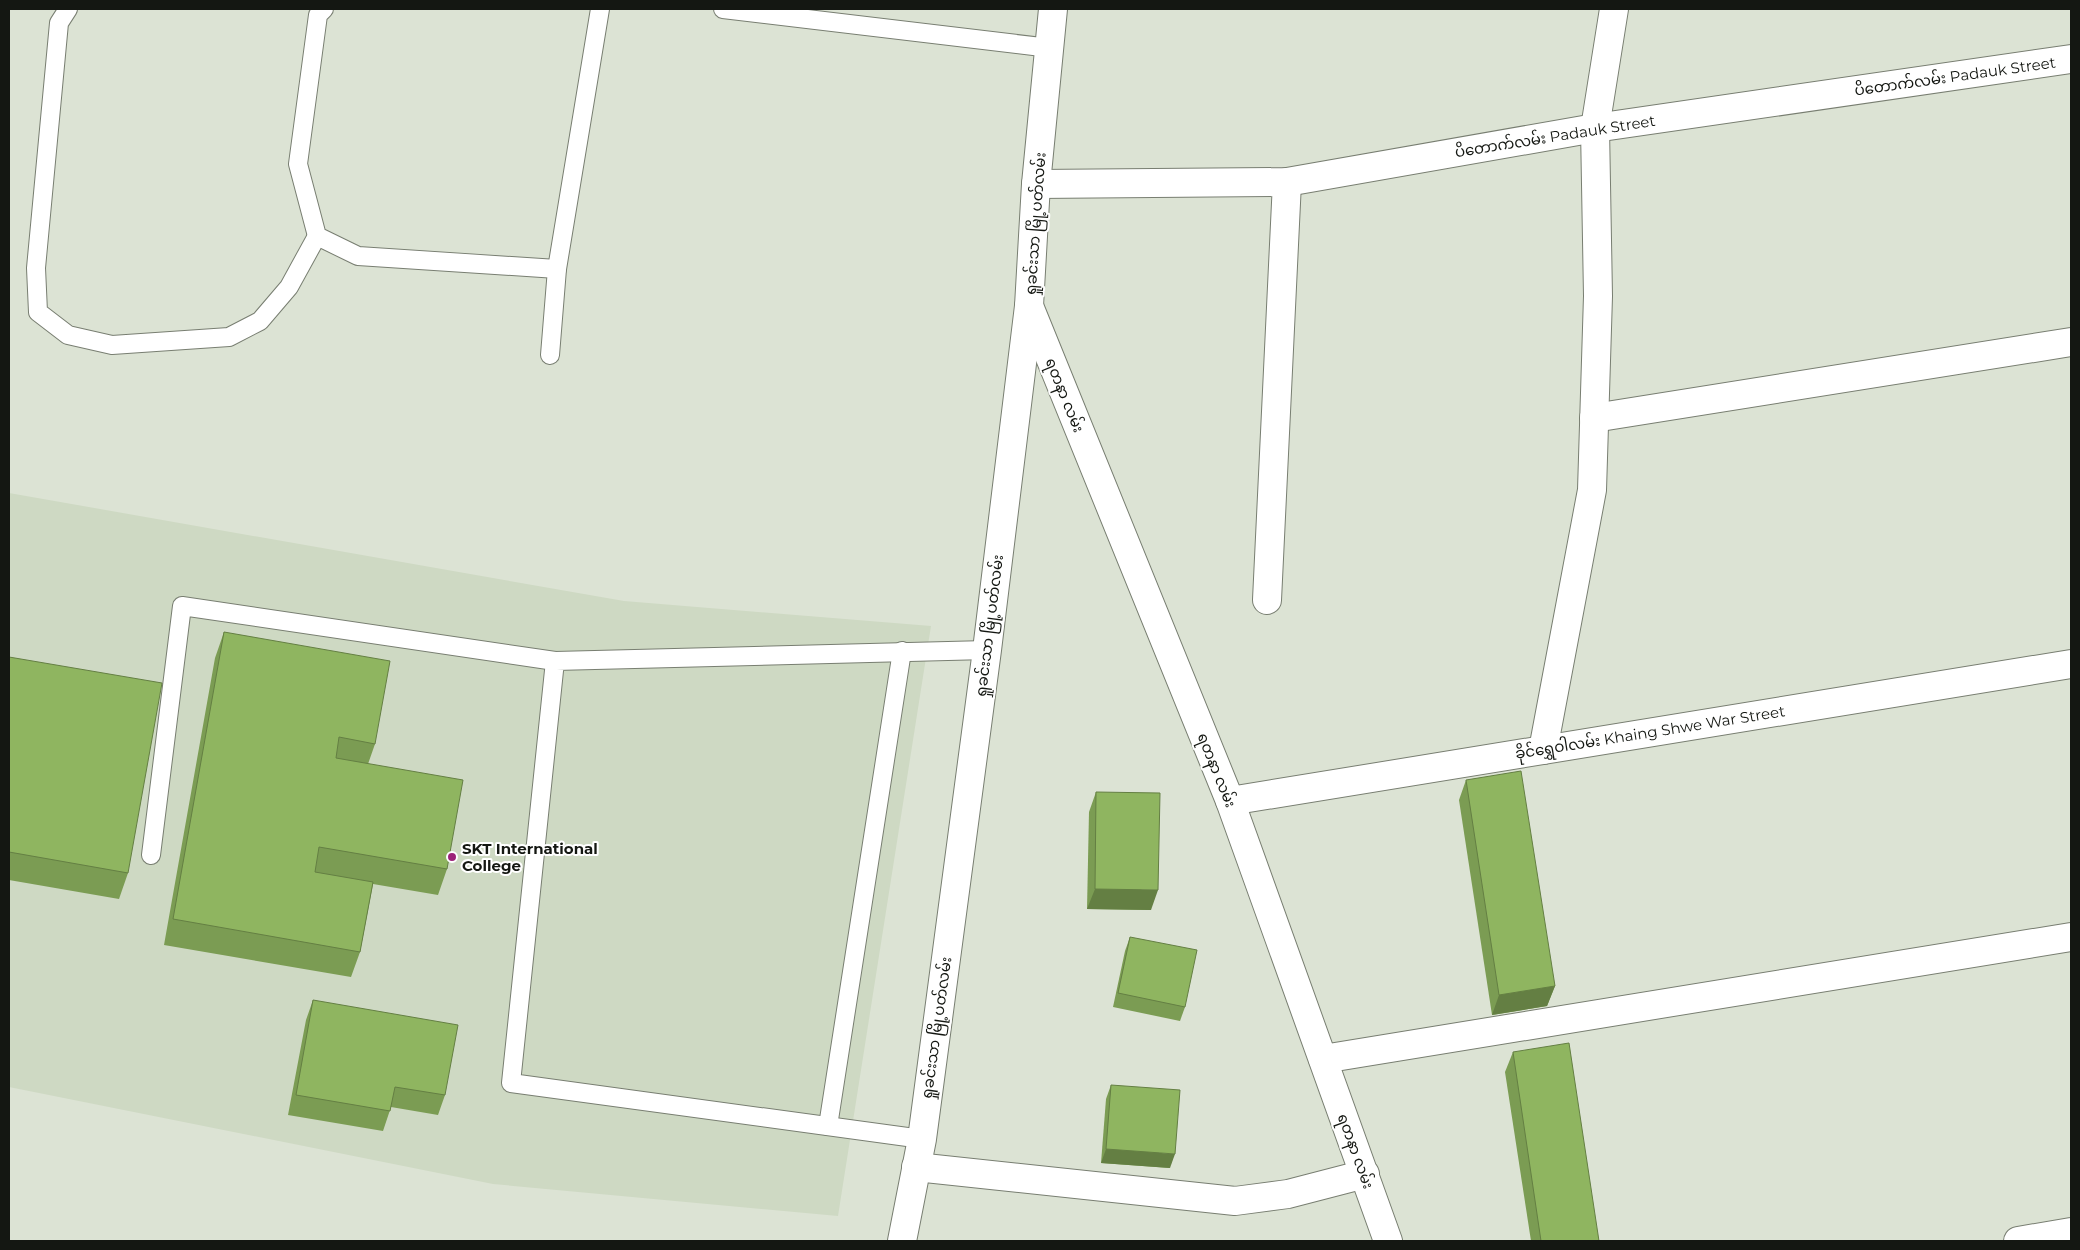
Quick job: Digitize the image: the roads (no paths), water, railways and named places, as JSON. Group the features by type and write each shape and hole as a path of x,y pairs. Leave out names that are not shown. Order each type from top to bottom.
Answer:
{"street":[{"name":"ရှုခင်းသာ မြို့ပတ်လမ်း","path":"902,1241 922,1139 987,650 1029,306 1036,184 1053,9"},
{"path":"1543,750 1592,490 1598,296 1595,128 1614,9"},
{"name":"ပိတောက်လမ်း Padauk Street","path":"1036,184 1287,182 1595,128 2071,59"},
{"path":"1267,600 1287,182"},
{"name":"ရတနာ လမ်း","path":"1029,306 1230,801 1388,1241"},
{"path":"1594,418 2071,342"},
{"name":"ခိုင်ရွှေဝါလမ်း Khaing Shwe War Street","path":"1230,801 2071,664"},
{"path":"1323,1059 2071,937"},
{"path":"916,1167 1236,1201 1288,1194 1364,1174"},
{"path":"2018,1241 2071,1232"}],"lane":[{"path":"68,9 59,23 36,268 38,312 68,335 112,346 229,338 260,321 289,287 316,236 298,164 318,15 324,9"},
{"path":"550,355 557,269 600,9"},
{"path":"723,9 1050,48"},
{"path":"316,236 358,256 557,269"},
{"path":"152,855 182,606 555,661 987,650"},
{"path":"828,1126 902,652"},
{"path":"555,661 511,1083 922,1139"}],"place":[{"name":"SKT International College","path":"452,857"}]}
